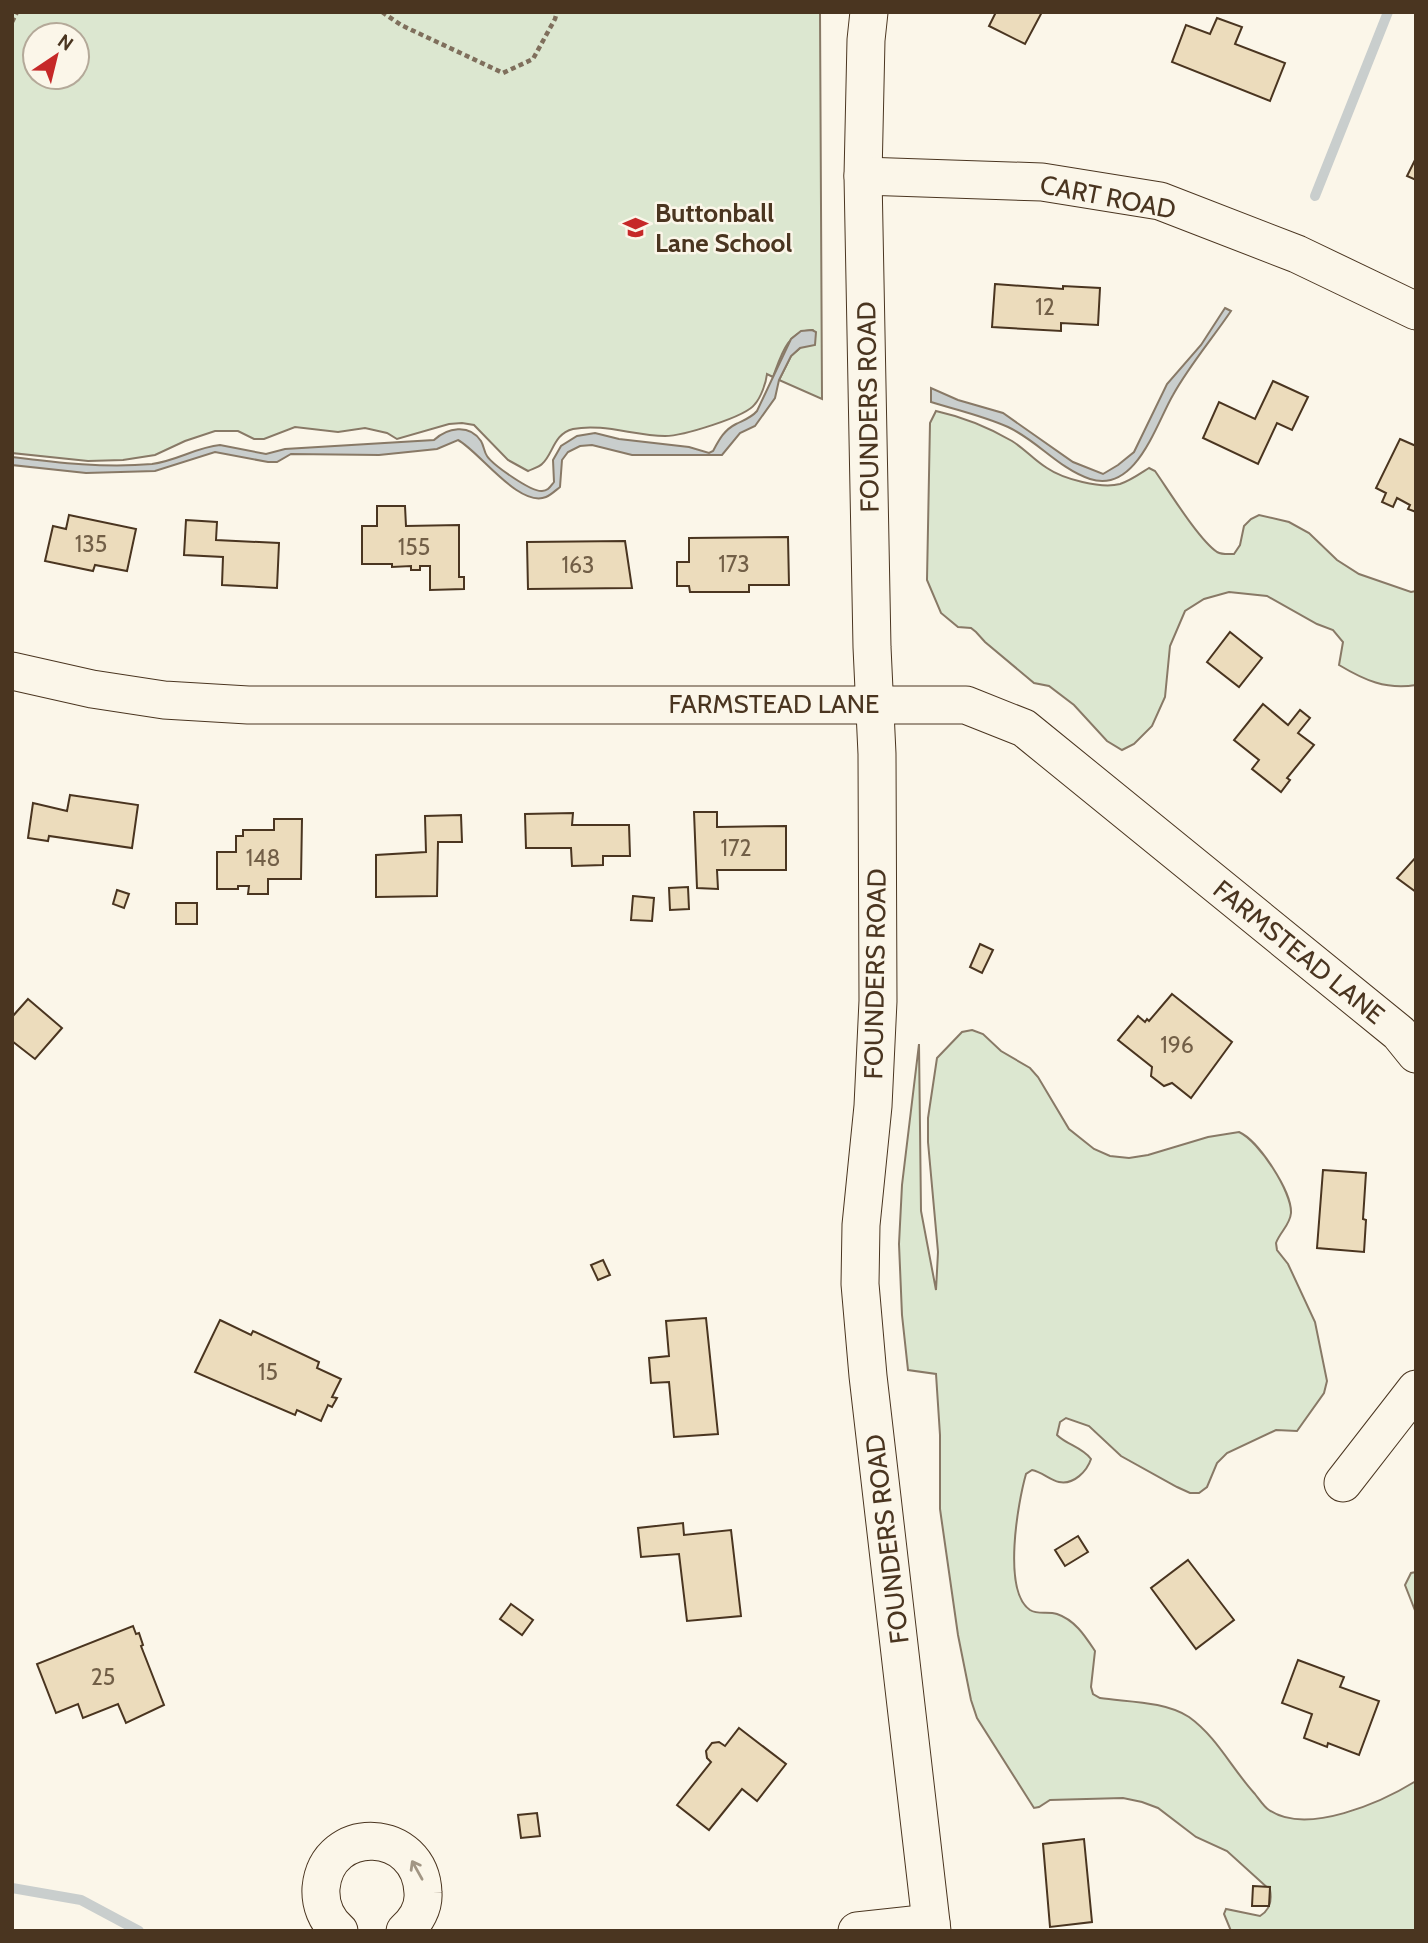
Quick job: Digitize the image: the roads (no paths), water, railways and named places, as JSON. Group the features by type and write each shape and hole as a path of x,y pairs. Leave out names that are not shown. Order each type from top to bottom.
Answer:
{"street":[{"name":"FOUNDERS ROAD","path":"869,12 863,176 877,754 878,1001 873,1106 861,1225 860,1284 931,1927"},
{"name":"CART ROAD","path":"863,176 1042,182 1160,201 1297,254 1416,311"},
{"name":"FARMSTEAD LANE","path":"12,671 92,689 152,698 248,705 966,705 1024,728 1399,1033 1416,1054"},
{"path":"1343,1483 1416,1389"},
{"path":"339,1931 324,1912 321,1896 324,1873 340,1851 355,1843 376,1841 389,1843 404,1851 422,1880 423,1898 419,1914 405,1931"},
{"path":"857,1931 931,1927"}],"waterway":[{"path":"1315,196 1388,12"},
{"path":"12,1888 81,1900 139,1931"}],"place":[{"name":"Buttonball Lane School","path":"635,228"}]}
